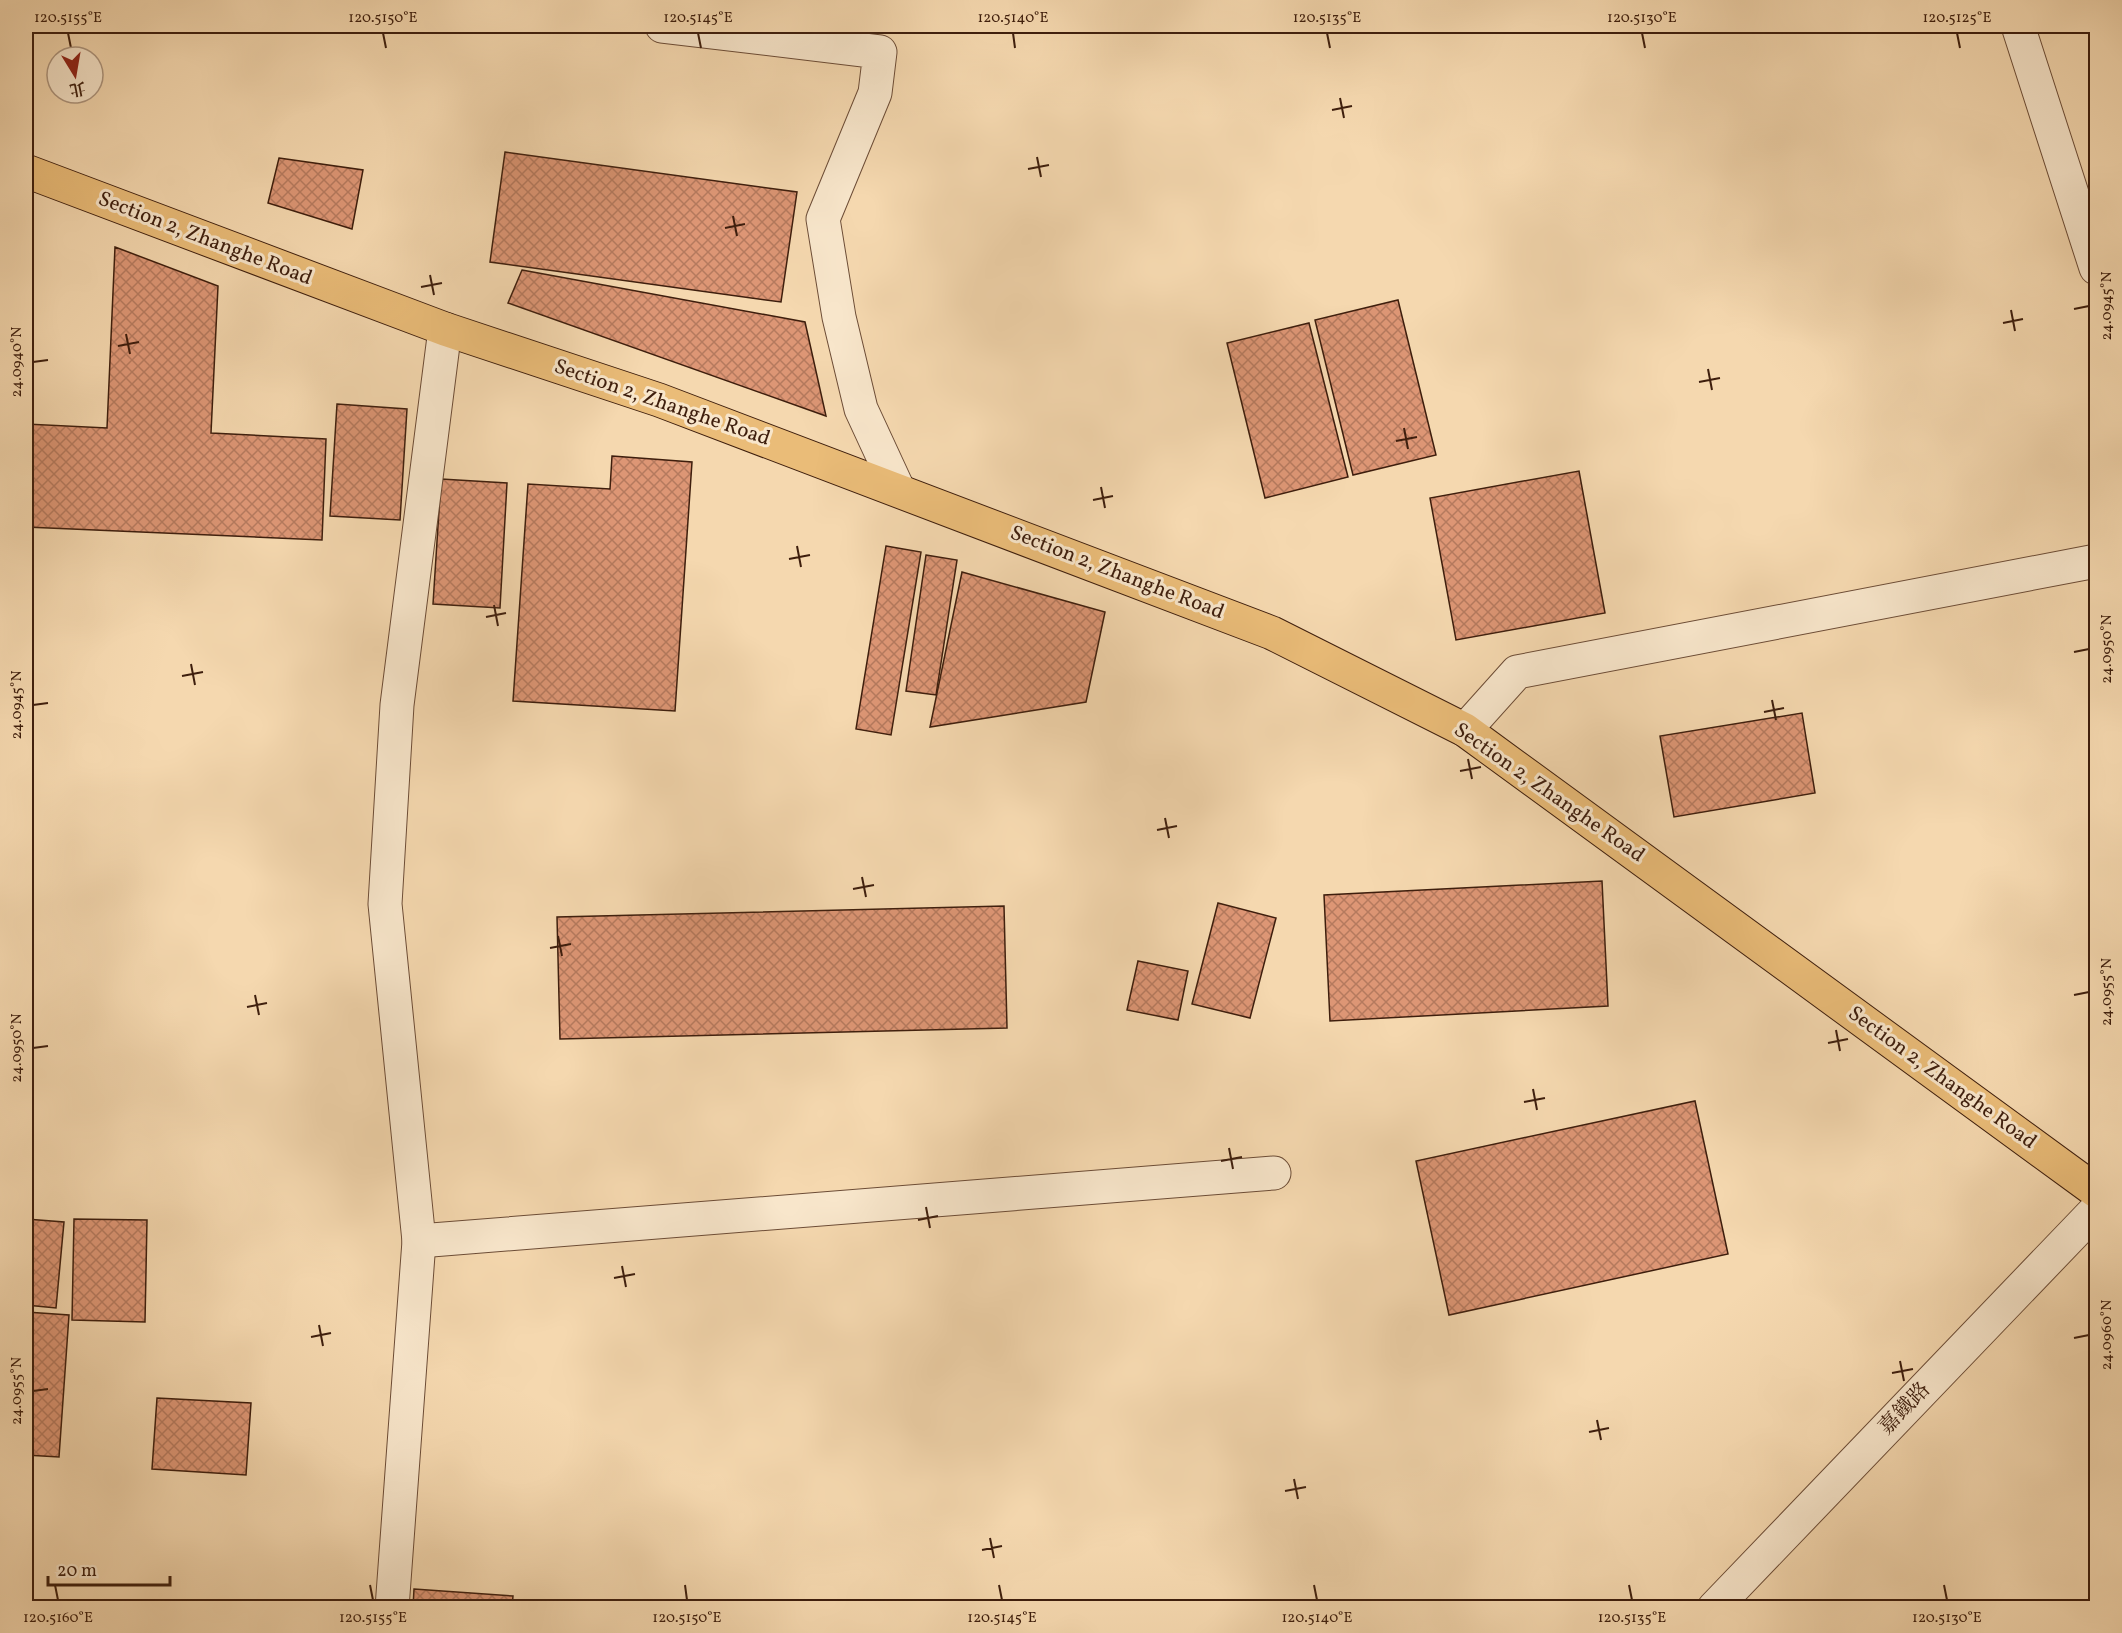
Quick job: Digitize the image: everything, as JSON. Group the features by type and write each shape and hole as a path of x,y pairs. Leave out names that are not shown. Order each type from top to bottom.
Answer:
{"main road":[{"name":"Section 2, Zhanghe Road","path":"26,171 445,329 659,400 1272,633 1465,730 2097,1191"}],"street":[{"path":"662,26 880,52 875,93 823,219 839,317 861,410 898,489"},
{"path":"2018,26 2097,268"},
{"path":"392,1608 419,1241 385,904 397,705 445,329"},
{"path":"1465,730 1516,672 2097,561"},
{"path":"419,1241 1275,1173"},
{"name":"嘉鐵路","path":"1714,1608 2097,1210"}],"building":[{"path":"2089,26 2096,26 2096,52"},
{"path":"505,152 797,192 781,302 490,262"},
{"path":"279,158 363,170 352,229 268,203"},
{"path":"115,247 218,286 211,433 326,439 322,540 26,527 26,424 107,428"},
{"path":"522,270 805,322 826,416 508,303"},
{"path":"1398,300 1436,455 1353,475 1315,320"},
{"path":"1309,323 1348,477 1265,498 1227,343"},
{"path":"337,404 407,409 400,520 330,516"},
{"path":"612,456 692,462 675,711 513,701 528,484 610,489"},
{"path":"1579,471 1605,613 1456,640 1430,498"},
{"path":"441,479 507,483 500,608 433,604"},
{"path":"886,546 921,552 891,735 856,729"},
{"path":"926,555 957,560 936,695 906,691"},
{"path":"962,572 1105,612 1086,702 930,727"},
{"path":"1802,713 1815,793 1674,817 1660,736"},
{"path":"1602,881 1608,1006 1330,1021 1324,895"},
{"path":"1218,903 1276,918 1250,1018 1192,1004"},
{"path":"1004,906 1007,1028 560,1039 557,917"},
{"path":"1138,961 1188,971 1178,1020 1127,1010"},
{"path":"1695,1101 1728,1254 1449,1315 1416,1161"},
{"path":"26,1219 64,1222 56,1308 26,1305"},
{"path":"74,1219 147,1220 145,1322 72,1320"},
{"path":"26,1312 69,1315 59,1457 26,1455"},
{"path":"157,1398 251,1403 246,1475 152,1469"},
{"path":"414,1589 513,1596 512,1608 413,1608"},
{"path":"120,1603 177,1608 120,1608"}]}
